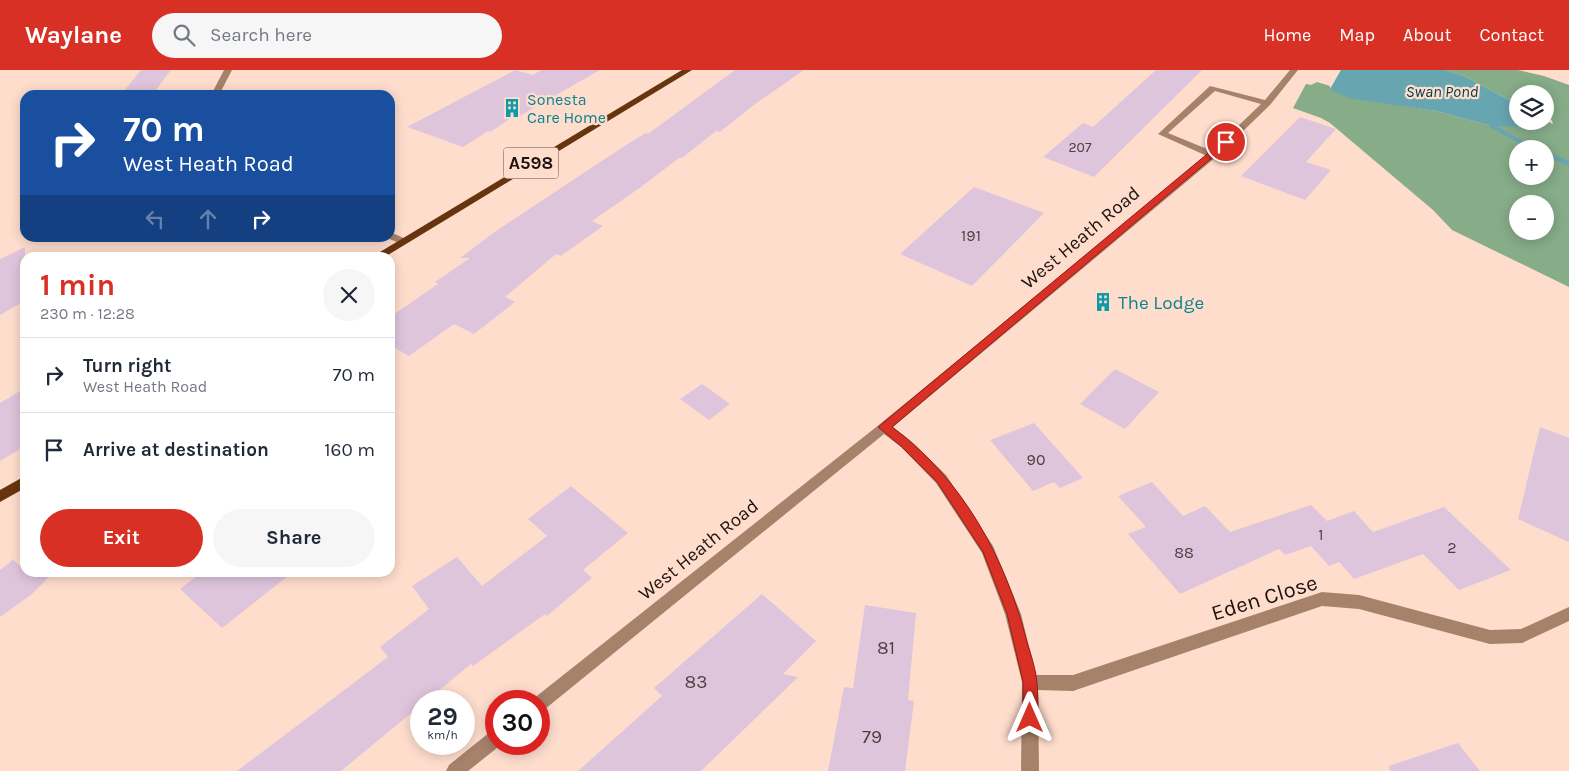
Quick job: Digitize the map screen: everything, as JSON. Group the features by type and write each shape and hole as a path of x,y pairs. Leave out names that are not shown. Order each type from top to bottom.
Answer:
{"main road":[{"name":"A598","path":"384,252 688,70"},
{"path":"0,498 20,484"}],"street":[{"path":"218,90 228,70"},
{"name":"West Heath Road","path":"550,695 884,427 1213,155 1267,103 1294,70"},
{"path":"1213,155 1162,134 1213,88 1267,103"},
{"path":"395,237 402,240"},
{"path":"884,427 906,444 941,479 988,550 1013,614 1030,682 1030,771"},
{"name":"Eden Close","path":"1030,682 1073,683 1322,599 1359,602 1490,637 1522,636 1569,614"},
{"path":"455,771 485,747"}],"green space":[{"path":"1445,70 1518,70 1544,76 1569,85 1569,287 1452,230 1433,210 1330,123 1293,108 1306,84 1311,85 1317,82 1330,86 1330,89 1399,105 1436,111 1492,126 1509,125 1509,130 1554,130 1554,85 1509,85 1509,100 1464,76"}],"water":[{"name":"Swan Pond","path":"1341,70 1445,70 1464,76 1509,100 1509,126 1492,126 1436,111 1348,98 1330,89"}],"building":[{"path":"141,70 171,70 156,90 125,90"},
{"path":"515,70 533,75 541,70 600,70 516,118 513,117 490,132 488,131 463,147 407,127"},
{"path":"735,70 804,70 755,104 720,132 716,131 682,158 679,158 592,221 603,226 561,256 556,254 505,297 515,302 474,334 454,324 409,356 395,348 395,314 438,284 435,282 470,258 460,258 496,231 629,143 646,133 648,134"},
{"path":"1156,70 1202,70 1094,177 1043,157 1083,123 1093,127"},
{"path":"1300,117 1336,129 1306,162 1331,170 1305,200 1241,176"},
{"path":"974,187 1044,213 972,286 900,254"},
{"path":"25,247 25,252 20,252 20,304 0,315 0,259"},
{"path":"1115,369 1159,392 1125,429 1080,404"},
{"path":"702,384 730,404 709,420 680,399"},
{"path":"20,391 20,449 0,461 0,403"},
{"path":"1034,423 1083,478 1060,488 1054,482 1033,491 990,440"},
{"path":"1540,427 1569,438 1569,542 1518,519"},
{"path":"1152,482 1183,516 1205,506 1230,532 1311,505 1327,521 1354,511 1373,532 1444,507 1511,570 1459,590 1423,554 1354,579 1339,562 1329,566 1311,546 1285,555 1279,549 1180,594 1128,534 1146,527 1118,496"},
{"path":"571,486 628,533 583,570 592,578 547,616 545,614 473,666 471,664 439,690 410,690 410,714 341,771 237,771 388,657 380,647 429,609 412,586 457,557 482,586 547,536 528,519"},
{"path":"13,560 20,566 20,577 49,577 32,594 0,617 0,570"},
{"path":"196,577 287,577 222,628 180,589"},
{"path":"762,594 816,641 783,674 798,677 701,771 578,771 662,696 654,688"},
{"path":"865,605 916,613 908,700 914,701 905,771 828,771 844,687 853,688"},
{"path":"1458,743 1480,771 1390,771 1389,766"}],"waterway":[{"path":"1492,126 1518,140"},
{"path":"1554,157 1569,164"}],"place":[{"name":"Sonesta Care Home","path":"512,108"},
{"name":"The Lodge","path":"1103,302"}],"route":[{"path":"1030,718 1030,682 1013,614 988,550 941,479 906,444 884,427 1213,155 1226,142"}]}
